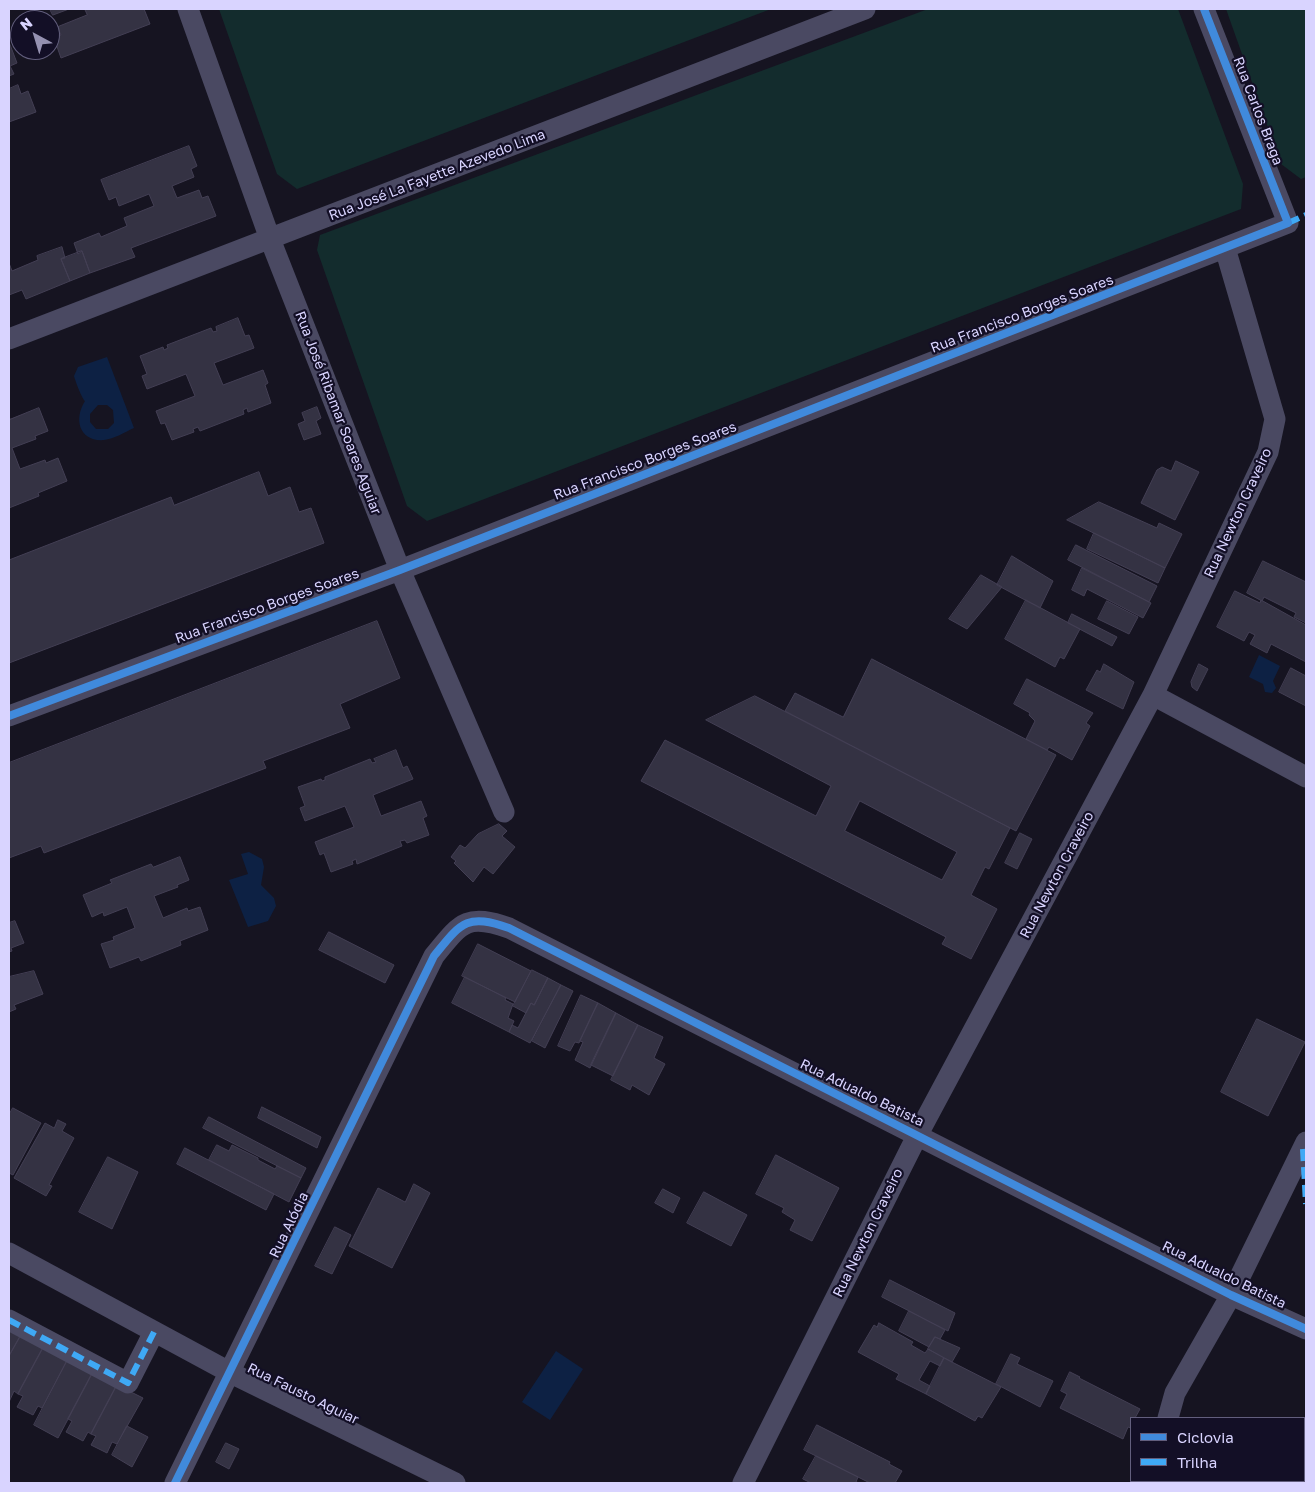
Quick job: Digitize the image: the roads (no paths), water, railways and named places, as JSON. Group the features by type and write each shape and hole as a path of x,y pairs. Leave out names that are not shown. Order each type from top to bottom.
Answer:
{"street":[{"name":"Rua José Ribamar Soares Aguiar","path":"188,9 270,239 400,570 504,812"},
{"name":"Rua José La Fayette Azevedo Lima","path":"9,339 865,9"},
{"name":"Rua Carlos Braga","path":"1204,9 1288,223"},
{"name":"Rua Francisco Borges Soares","path":"9,716 400,570 1288,223"},
{"name":"Rua Newton Craveiro","path":"744,1483 918,1134 1153,695 1268,452 1275,419 1226,248"},
{"path":"1153,695 1306,778"},
{"name":"Rua Adualdo Batista","path":"424,976 434,956 451,936 466,923 484,920 508,928 918,1134 1231,1295 1306,1329"},
{"name":"Rua Alódia","path":"175,1483 231,1373 424,976"},
{"path":"1168,1417 1175,1393 1231,1295 1306,1142"},
{"name":"Rua Fausto Aguiar","path":"9,1253 231,1373 455,1483"},
{"path":"9,1320 128,1383 154,1332"}],"water":[{"path":"107,357 134,428 116,437 104,440 96,440 84,434 79,422 81,408 85,401 74,376 78,367","holes":["98,405 107,405 113,410 114,423 108,429 96,429 90,422 90,414"]},
{"path":"1259,655 1280,666 1273,681 1276,688 1272,693 1265,692 1263,684 1249,677"},
{"path":"249,852 262,859 264,867 261,885 274,898 276,906 268,921 248,927 229,880 248,874 241,854"},
{"path":"556,1351 583,1369 550,1420 522,1402"}]}
